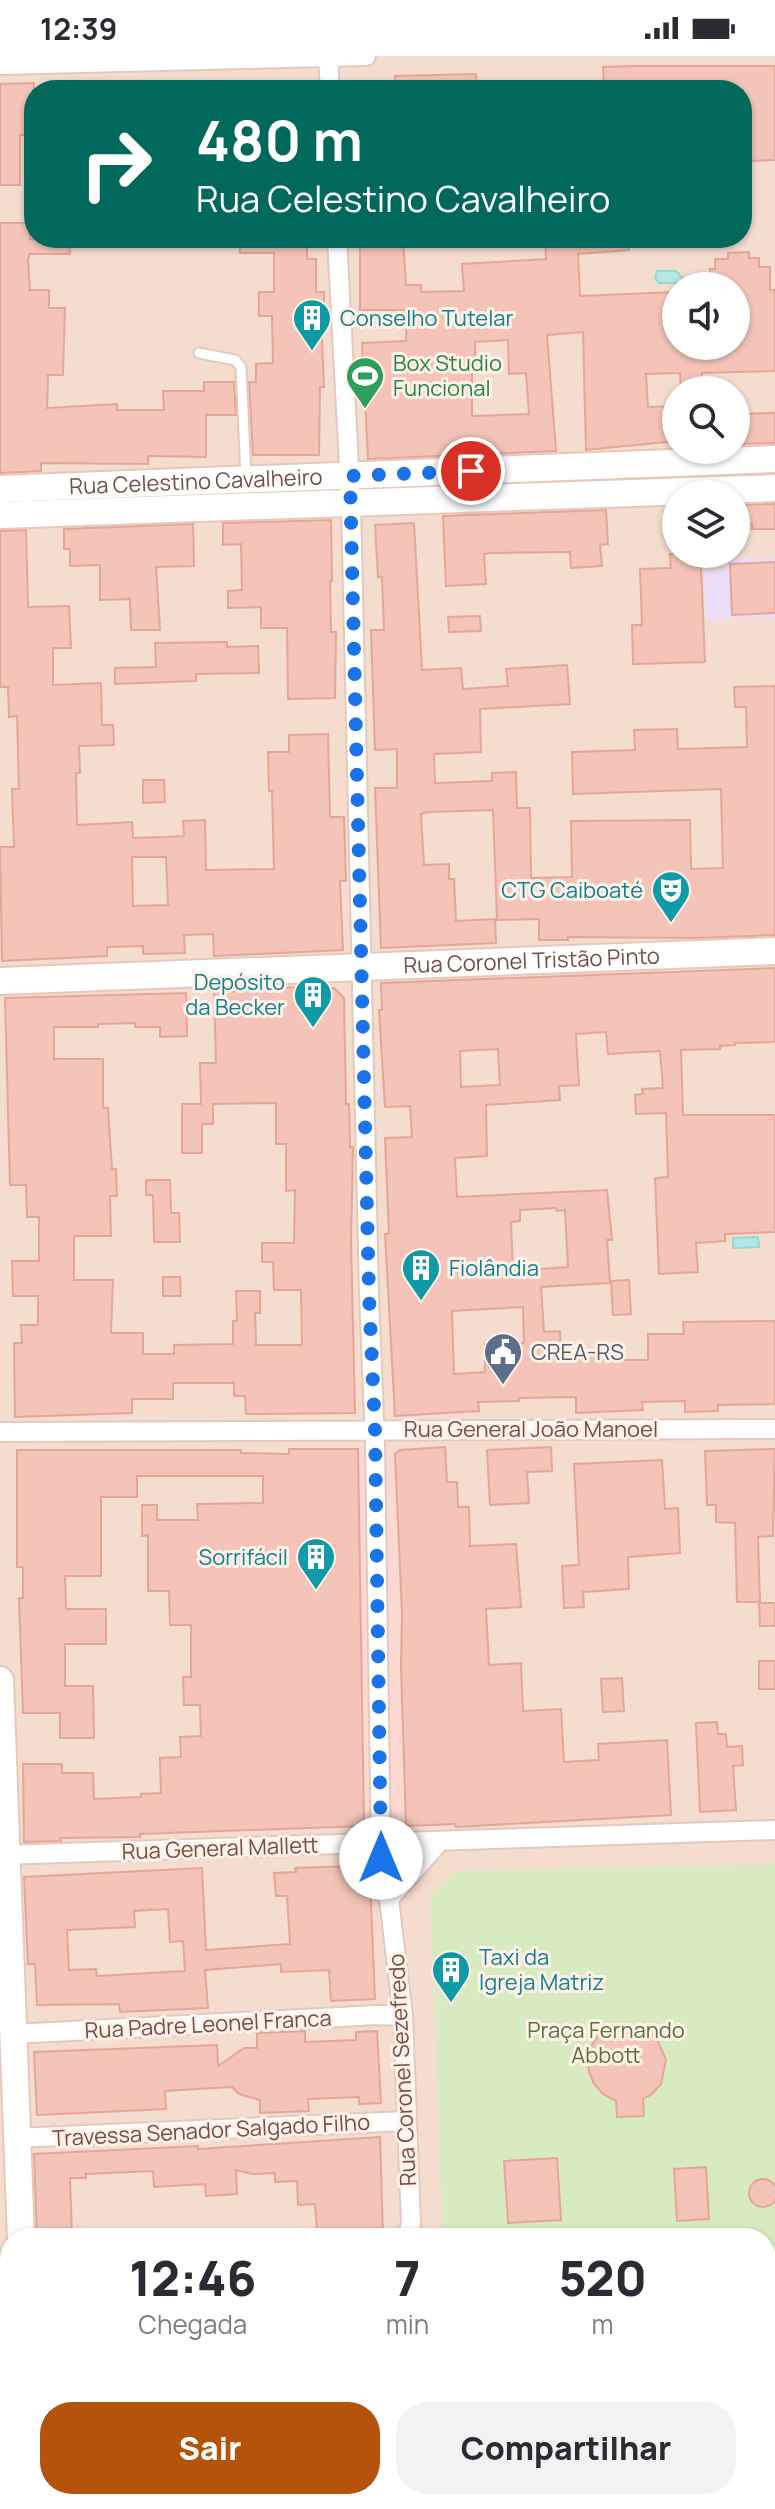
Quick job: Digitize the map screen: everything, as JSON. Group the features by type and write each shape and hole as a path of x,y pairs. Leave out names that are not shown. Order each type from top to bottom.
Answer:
{"main road":[{"name":"Rua Celestino Cavalheiro","path":"0,489 775,459"},
{"name":"Rua Celestino Cavalheiro","path":"0,515 775,488"},
{"name":"Rua Coronel Tristão Pinto","path":"0,981 775,951"},
{"path":"0,1680 3,1855 14,2034 20,2228"}],"street":[{"path":"0,65 366,56"},
{"path":"328,57 329,80"},
{"name":"Rua Coronel Sezefredo","path":"338,248 351,504 369,1294 375,1430 380,1843 403,2016 411,2228"},
{"name":"Rua General João Manoel","path":"0,1432 775,1429"},
{"name":"Rua General Mallett","path":"3,1855 775,1830"},
{"path":"389,1899 440,1841"},
{"name":"Rua Padre Leonel Franca","path":"14,2034 403,2016"},
{"name":"Travessa Senador Salgado Filho","path":"16,2138 406,2121"}],"lane":[{"path":"199,353 235,360 241,367 247,480"}],"shaded area":[{"path":"0,56 775,56 775,2228 0,2228"},
{"path":"775,558 775,617 706,620 704,570 750,568 750,559"},
{"path":"359,1447 393,1447 402,1834 368,1835"}],"green space":[{"path":"775,470 775,476 389,492 389,486"},
{"name":"Praça Fernando Abbott","path":"775,1864 775,2228 443,2228 430,1897 455,1871"}],"water":[{"path":"657,271 677,272 662,272 662,283 655,278"},
{"path":"758,1237 759,1247 733,1248 733,1238"}],"building":[{"path":"775,66 775,160 752,161 752,80 604,80 603,67"},
{"path":"476,74 476,80 395,80 395,76"},
{"path":"24,83 20,185 0,185 0,84"},
{"path":"0,223 24,223 24,248 70,248 70,254 30,254 28,259 30,290 49,290 49,308 65,308 63,375 48,375 47,408 117,404 117,410 164,410 163,391 204,391 204,382 234,382 236,415 206,415 206,457 148,456 148,464 41,463 41,471 0,473"},
{"path":"240,248 307,248 307,259 316,259 316,292 324,292 324,316 321,316 324,387 320,387 319,455 253,455 249,382 256,382 256,364 273,363 272,316 259,316 259,292 274,292 274,253 240,253"},
{"path":"360,248 404,248 406,285 421,285 421,292 464,291 462,264 546,259 545,248 629,248 578,254 580,296 662,293 662,360 750,360 750,272 710,272 710,269 715,269 715,259 728,259 728,253 749,252 749,258 759,258 759,267 770,267 770,290 775,290 775,371 702,373 702,376 646,374 648,407 662,406 662,442 586,450 583,332 547,335 556,451 368,459 362,343 406,341 407,310 360,310","holes":["508,340 509,374 526,373 529,414 472,416 475,342"]},
{"path":"775,413 775,443 750,444 750,414"},
{"path":"775,504 775,529 752,529 750,505"},
{"path":"606,510 608,544 600,545 602,566 571,568 570,552 490,553 484,554 486,584 446,586 443,516"},
{"path":"331,520 331,632 336,632 335,698 288,699 287,628 261,628 261,607 228,608 228,591 242,590 241,544 223,545 223,523"},
{"path":"414,523 422,670 461,668 463,689 508,686 506,669 567,665 570,704 480,709 481,752 434,754 435,783 492,781 492,773 516,772 517,808 530,808 531,878 572,877 571,821 690,820 691,869 723,868 721,789 573,794 572,752 635,750 634,730 677,729 678,749 747,747 746,707 735,707 734,687 775,686 775,935 539,940 539,919 497,920 493,810 428,812 421,814 424,865 449,864 449,879 454,879 456,921 495,919 496,943 381,948 375,788 397,788 397,749 375,750 371,630 384,630 382,577 378,577 375,525"},
{"path":"193,524 194,566 156,567 160,630 131,630 130,599 100,600 100,565 70,566 70,549 64,549 64,529"},
{"path":"26,530 28,607 69,606 71,648 53,648 53,685 101,683 102,725 113,725 114,745 79,746 77,825 132,822 133,838 166,837 184,836 183,821 205,820 206,870 274,869 268,752 289,752 289,735 328,734 330,817 344,817 346,881 340,881 343,950 214,956 213,934 184,935 185,953 143,954 143,946 107,947 107,956 2,961 0,847 14,847 12,789 19,789 17,716 9,717 8,687 0,687 0,531","holes":["132,857 166,857 168,905 133,906"]},
{"path":"775,562 775,613 732,615 730,568 750,568 750,563"},
{"path":"701,568 705,662 633,664 632,625 642,625 640,569"},
{"path":"480,616 481,631 449,632 448,617"},
{"path":"227,642 227,647 258,646 259,673 196,674 196,681 115,684 115,668 156,667 155,643"},
{"path":"143,780 164,780 165,802 143,803"},
{"path":"775,968 775,1042 681,1050 683,1115 775,1115 775,1232 725,1234 725,1241 696,1243 698,1272 659,1274 655,1178 668,1177 666,1113 636,1114 635,1095 643,1094 642,1089 663,1088 660,1051 608,1054 606,1032 576,1034 579,1085 559,1086 560,1100 486,1105 487,1156 455,1158 457,1197 607,1190 612,1240 607,1240 610,1283 541,1287 544,1332 560,1331 561,1353 609,1352 609,1360 648,1360 648,1334 684,1334 683,1322 775,1321 775,1404 718,1405 718,1411 685,1412 685,1401 642,1402 643,1410 576,1413 576,1397 519,1398 519,1401 478,1402 479,1411 395,1416 385,1234 389,1233 385,1138 412,1137 410,1106 385,1107 379,1010 382,1010 381,983","holes":["498,1049 500,1085 461,1087 460,1051","520,1210 565,1210 568,1267 513,1271 511,1222 520,1221","523,1307 524,1343 485,1344 485,1372 454,1374 452,1311"]},
{"path":"254,987 334,988 344,998 346,1104 349,1104 350,1147 353,1147 351,1242 355,1413 246,1414 245,1396 234,1396 234,1383 173,1383 173,1399 132,1399 132,1413 15,1417 14,1343 22,1343 21,1325 38,1325 38,1296 13,1296 12,1261 39,1261 39,1217 27,1217 26,1185 10,1185 5,998 186,993 187,1036 160,1037 160,1027 135,1027 135,1023 54,1027 54,1059 103,1059 103,1108 108,1108 112,1169 116,1169 117,1196 110,1196 111,1236 74,1236 74,1280 113,1280 111,1333 143,1333 143,1354 174,1354 174,1345 233,1344 233,1321 237,1321 236,1291 260,1291 260,1313 255,1313 256,1345 302,1345 301,1290 274,1290 273,1262 262,1262 262,1243 294,1243 295,1190 286,1191 286,1144 276,1144 276,1103 213,1104 213,1124 202,1124 202,1153 182,1153 182,1104 201,1104 200,1063 216,1063 214,992"},
{"path":"146,1180 170,1180 171,1213 179,1213 180,1242 154,1242 153,1195 146,1195"},
{"path":"163,1277 180,1277 181,1296 163,1296"},
{"path":"629,1280 631,1314 613,1315 611,1281"},
{"path":"445,1447 447,1482 457,1482 458,1507 469,1507 470,1546 516,1544 521,1607 486,1609 489,1665 521,1663 523,1711 561,1709 564,1762 599,1760 598,1744 667,1740 671,1815 456,1827 455,1824 406,1826 395,1454 400,1450"},
{"path":"551,1447 552,1471 527,1472 529,1503 490,1505 487,1450"},
{"path":"289,1449 358,1449 364,1826 140,1834 140,1837 60,1838 61,1841 24,1842 23,1764 62,1764 62,1773 93,1773 94,1799 141,1797 141,1794 161,1793 160,1758 181,1757 180,1737 201,1736 200,1705 184,1705 183,1677 191,1677 191,1625 170,1625 169,1591 148,1591 148,1535 142,1536 142,1505 157,1505 157,1520 198,1520 197,1504 263,1503 263,1476 137,1476 137,1497 101,1497 101,1576 65,1576 66,1609 106,1609 106,1644 65,1644 65,1686 93,1686 94,1738 60,1738 60,1713 23,1713 19,1598 23,1598 23,1567 17,1567 17,1450 241,1450 241,1453 289,1454"},
{"path":"775,1449 773,1536 758,1537 760,1602 737,1602 735,1523 716,1522 716,1505 707,1505 705,1451"},
{"path":"662,1460 665,1509 678,1508 680,1553 628,1557 629,1589 583,1592 584,1607 564,1608 562,1566 579,1565 574,1464"},
{"path":"759,1603 775,1603 775,1626 760,1626"},
{"path":"759,1661 775,1661 775,1689 759,1689"},
{"path":"622,1678 624,1711 603,1712 601,1679"},
{"path":"717,1722 718,1734 726,1734 727,1747 742,1746 743,1765 733,1766 736,1810 700,1812 696,1723"},
{"path":"354,1866 355,1880 370,1879 375,1999 331,2001 329,1970 281,1972 281,1964 205,1970 208,2008 120,2012 119,2004 37,2005 35,1964 28,1964 24,1877 202,1868 206,1950 290,1944 287,1896 276,1896 274,1873 296,1872 295,1868","holes":["168,1909 170,1942 183,1941 185,1971 97,1976 96,1969 69,1970 67,1930 135,1927 134,1911"]},
{"path":"622,2024 646,2029 656,2037 666,2060 661,2084 643,2099 644,2116 617,2117 616,2101 603,2094 589,2072 591,2046 610,2027"},
{"path":"305,2031 305,2042 356,2040 356,2032 377,2031 381,2103 359,2104 359,2097 308,2099 309,2111 260,2113 260,2100 239,2094 232,2087 165,2091 166,2109 37,2115 34,2052 217,2045 218,2066 244,2048 257,2048 257,2033"},
{"path":"380,2137 383,2228 317,2228 315,2204 298,2205 297,2181 275,2182 275,2173 252,2174 236,2170 237,2194 206,2196 205,2184 154,2187 153,2171 86,2174 86,2178 70,2178 72,2228 37,2228 34,2154 198,2146 198,2149"},
{"path":"557,2158 561,2220 508,2223 504,2161"},
{"path":"706,2167 709,2219 677,2221 674,2169"},
{"path":"763,2179 773,2183 776,2198 773,2203 763,2207 753,2203 749,2193 753,2183"}],"place":[{"name":"Conselho Tutelar","path":"312,352"},
{"name":"Box Studio Funcional","path":"365,410"},
{"name":"CTG Caiboaté","path":"671,924"},
{"name":"Depósito da Becker","path":"313,1029"},
{"name":"Fiolândia","path":"421,1302"},
{"name":"CREA-RS","path":"503,1386"},
{"name":"Sorrifácil","path":"316,1591"},
{"name":"Taxi da Igreja Matriz","path":"451,2004"}],"route":[{"path":"381,1858 375,1430 369,1294 350,476 471,471"}]}
